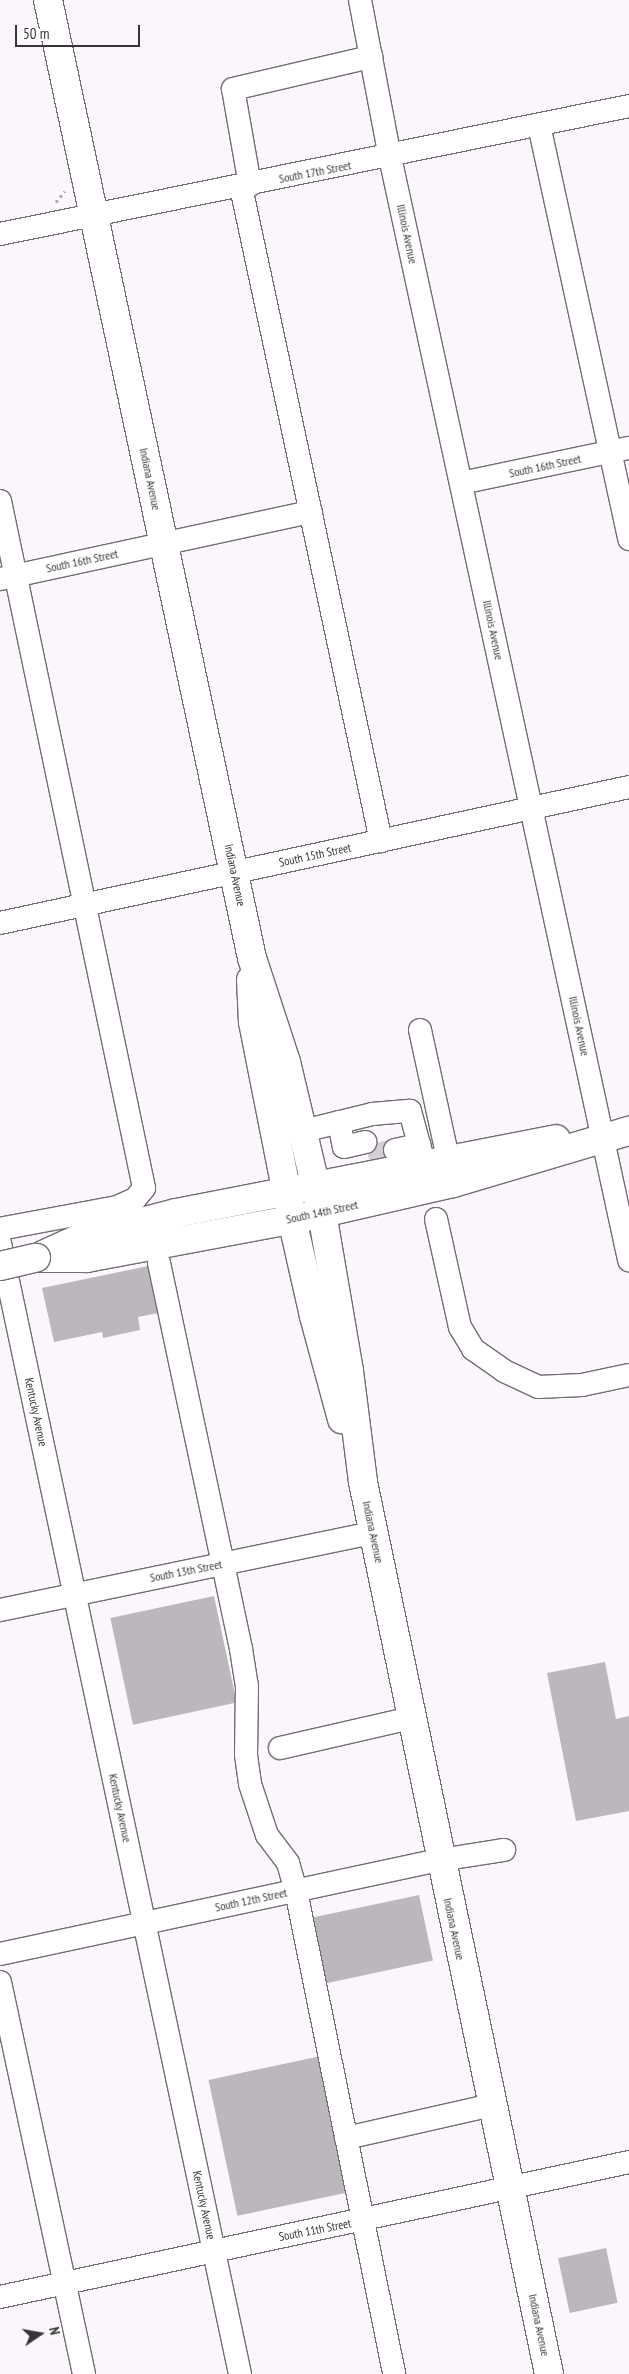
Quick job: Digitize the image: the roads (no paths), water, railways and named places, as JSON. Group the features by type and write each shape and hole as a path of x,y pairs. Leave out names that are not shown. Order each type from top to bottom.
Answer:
{"main road":[{"name":"Indiana Avenue","path":"48,3 252,958 286,1062 322,1213 350,1380 363,1482 440,1860 549,2374"},
{"name":"Indiana Avenue","path":"252,958 253,1022 288,1191 292,1219 328,1371 363,1482"},
{"name":"South 14th Street","path":"0,1266 36,1258 88,1236 176,1213 249,1212 292,1219 322,1213 527,1163 602,1137 629,1131"},
{"name":"South 14th Street","path":"249,1212 288,1191 315,1185 426,1149 559,1138 602,1137"}],"street":[{"name":"Illinois Avenue","path":"360,0 390,157 629,1260"},
{"path":"371,57 233,89 245,186 311,512 381,841"},
{"name":"South 17th Street","path":"0,234 390,157 629,106"},
{"path":"539,125 619,450 629,539"},
{"name":"South 16th Street","path":"461,483 619,450"},
{"path":"0,501 8,577 83,905 144,1188 135,1199 117,1207 0,1229"},
{"name":"South 16th Street","path":"8,577 311,512"},
{"name":"South 15th Street","path":"0,922 629,787"},
{"path":"420,1030 426,1149"},
{"path":"303,1131 400,1110 410,1111 426,1149"},
{"path":"339,1122 359,1149"},
{"path":"394,1143 426,1149"},
{"path":"436,1219 460,1326 473,1349 504,1371 538,1387 582,1385 629,1375"},
{"name":"Kentucky Avenue","path":"0,1243 240,2374"},
{"path":"159,1263 224,1564 247,1685 246,1754 250,1784 266,1835 288,1863 296,1891 394,2374"},
{"name":"South 13th Street","path":"0,1610 373,1533"},
{"path":"280,1748 411,1718"},
{"name":"South 12th Street","path":"0,1954 440,1860 504,1850"},
{"path":"0,1982 84,2374"},
{"path":"346,2138 492,2105"},
{"name":"South 11th Street","path":"0,2297 629,2162"}],"tunnel":[{"path":"368,1156 395,1150"}]}
